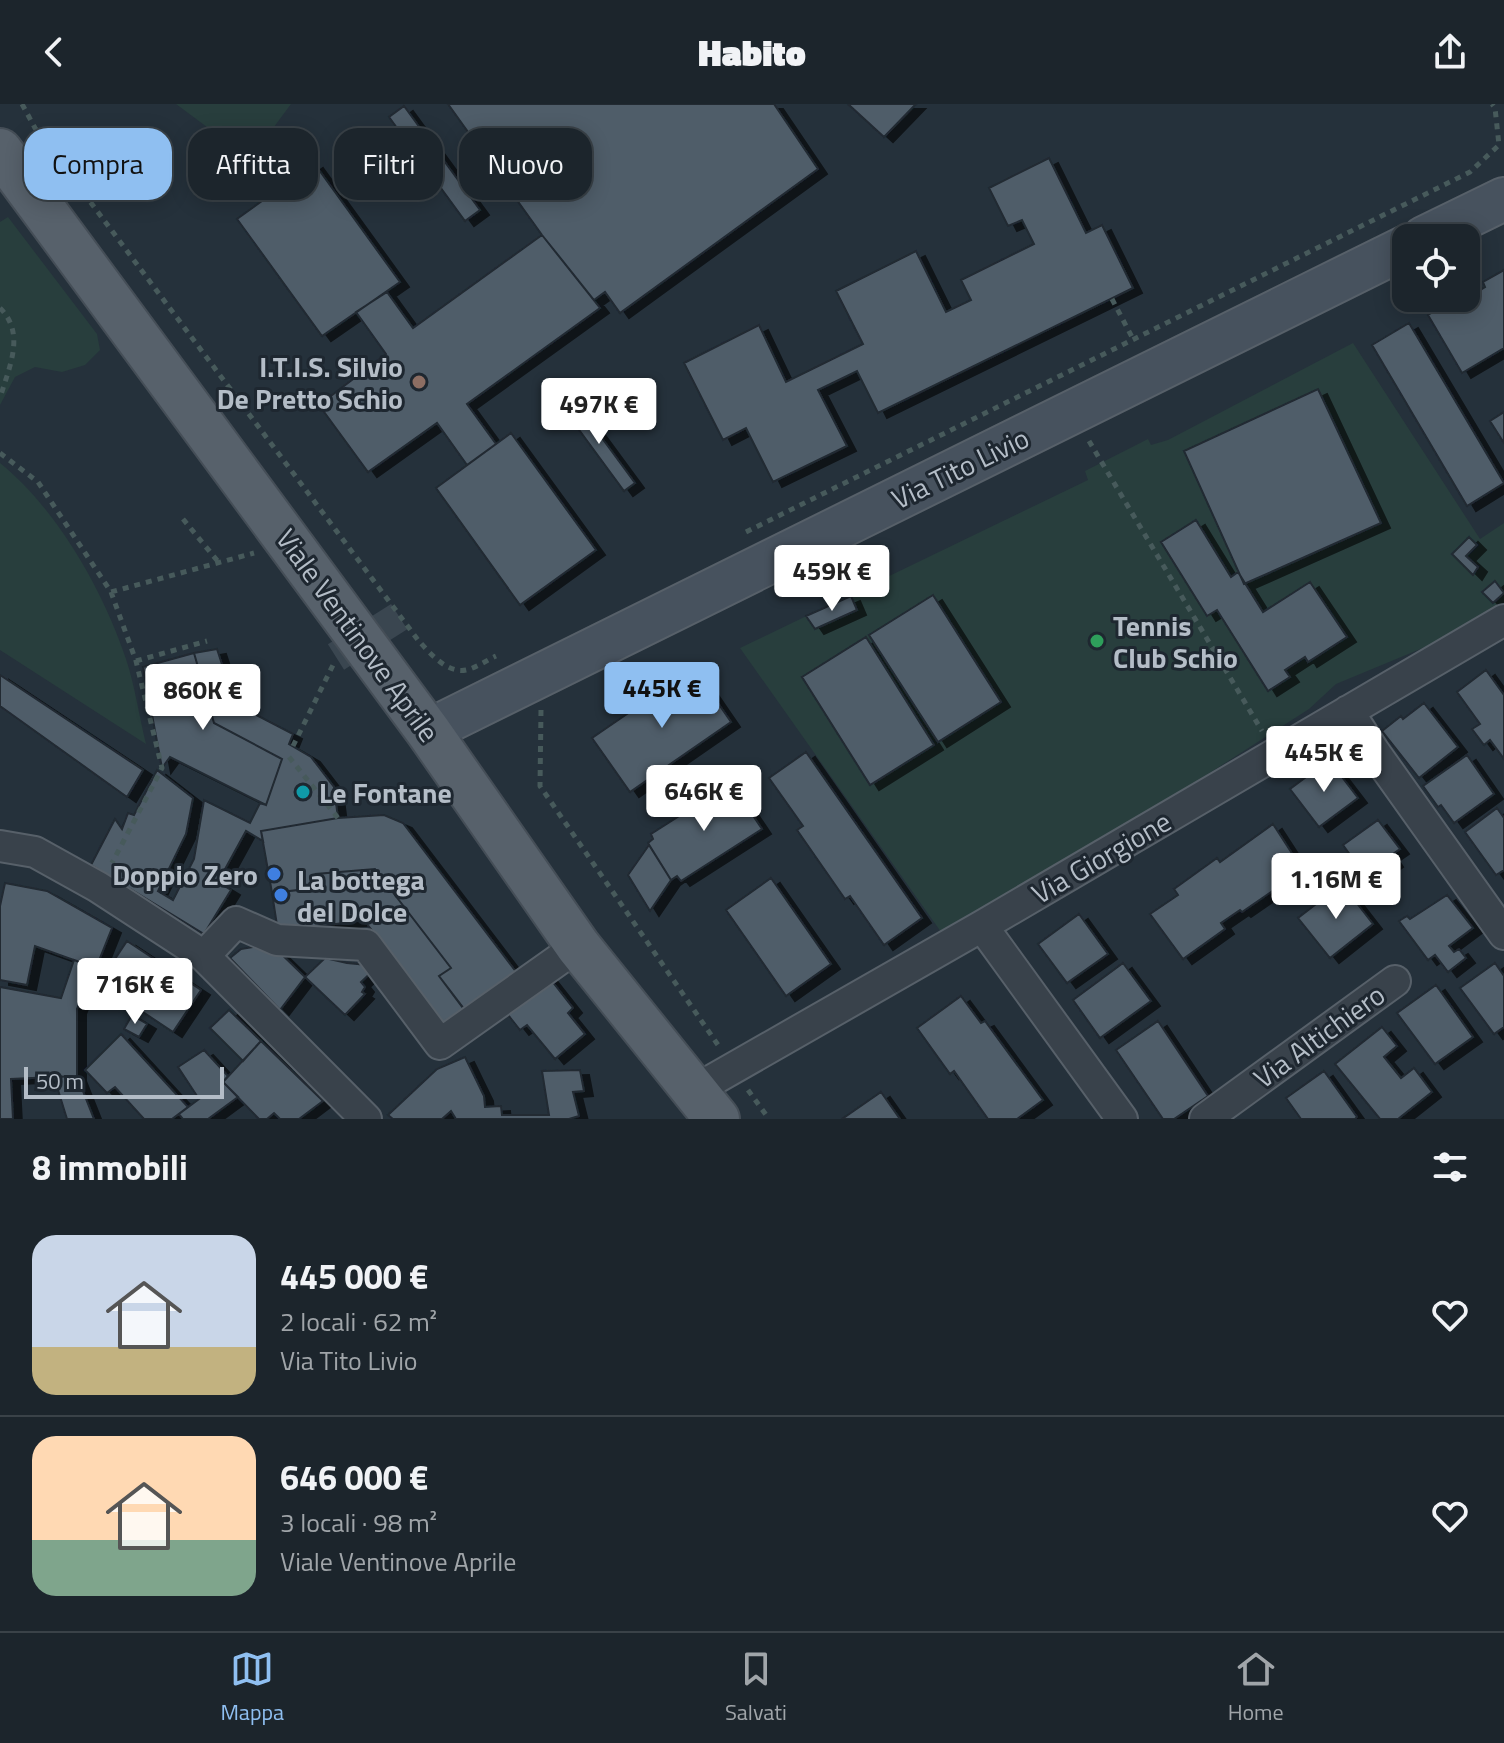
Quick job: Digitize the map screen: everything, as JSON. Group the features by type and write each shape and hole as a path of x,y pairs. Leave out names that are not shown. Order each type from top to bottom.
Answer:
{"main road":[{"name":"Viale Ventinove Aprile","path":"0,151 428,731 564,956 706,1104"}],"street":[{"path":"1453,224 1504,199"},
{"name":"Via Tito Livio","path":"428,731 1392,254"},
{"name":"Via Giorgione","path":"706,1104 733,1068 1348,711 1499,632"},
{"path":"1348,711 1504,934"},
{"path":"0,846 35,852 98,887 204,956 366,1119"},
{"path":"204,956 236,922 277,940 366,945 440,1044 564,956"},
{"path":"982,926 1122,1119"},
{"name":"Via Altichiero","path":"1205,1119 1395,981"}],"path":[{"path":"22,104 35,128 418,640 434,658 459,669 466,670 503,653"},
{"path":"740,535 1470,172 1501,144 1492,104"},
{"path":"1112,299 1133,339"},
{"path":"0,308 14,329 16,344 0,398"},
{"path":"1072,412 1276,754"},
{"path":"0,453 38,482 111,592 136,661 162,768 98,887"},
{"path":"183,519 220,564"},
{"path":"111,592 220,564 289,542"},
{"path":"136,661 207,641"},
{"path":"293,746 336,657"},
{"path":"541,703 540,786 769,1119"},
{"path":"289,757 338,818"}],"green space":[{"path":"176,104 291,104 273,128 208,128"},
{"path":"8,217 97,334 100,350 85,365 62,372 35,367 15,377 0,405 0,222"},
{"name":"Tennis Club Schio","path":"1353,343 1480,539 1504,523 1504,621 1471,628 1336,684 1309,709 962,932 946,939 740,648 1088,480 1085,471 1148,439 1151,445 1168,440"},
{"path":"0,463 21,482 59,527 91,579 126,659 146,744 0,650"}],"building":[{"path":"448,104 774,104 818,169 620,313 605,292 594,300 517,200 592,200 592,128 465,128"},
{"path":"848,104 916,104 884,137"},
{"path":"404,106 420,128 397,128 389,117"},
{"path":"1049,158 1086,233 1102,225 1133,288 878,413 857,371 818,390 847,446 773,482 746,428 723,440 684,363 759,325 786,382 863,344 836,291 916,251 946,312 971,300 961,280 1034,244 1022,220 1008,226 989,188"},
{"path":"443,159 459,181 459,200 473,200 480,210 465,221 443,191"},
{"path":"318,169 334,191 334,200 341,200 400,282 322,336 237,219 263,200 318,200"},
{"path":"542,235 600,308 467,404 496,444 467,465 437,423 368,472 319,405 386,354 356,312 387,292 413,328"},
{"path":"1504,270 1504,348 1462,373 1428,315 1433,312 1480,312 1480,290 1485,287 1483,282"},
{"path":"1409,323 1504,483 1467,506 1372,345"},
{"path":"1318,389 1381,523 1244,584 1184,451"},
{"path":"574,400 635,483 624,491 563,408"},
{"path":"1504,412 1504,443 1490,421"},
{"path":"511,433 596,550 520,605 436,488"},
{"path":"1196,520 1231,577 1238,572 1263,612 1310,582 1347,637 1308,662 1305,657 1285,670 1290,677 1268,691 1217,610 1207,616 1161,542"},
{"path":"1469,537 1477,545 1466,556 1478,567 1473,575 1452,554"},
{"path":"1495,581 1504,593 1493,603 1482,592"},
{"path":"933,595 1001,702 938,742 869,635"},
{"path":"851,596 857,610 815,629 806,616"},
{"path":"866,637 934,745 870,785 802,677"},
{"name":"Le Fontane","path":"217,649 235,704 293,734 289,744 311,757 334,787 338,818 261,831 263,841 246,831 218,882 231,890 204,934 91,865 115,819 122,829 128,813 134,815 157,770 193,798 186,834 158,891 173,900 194,859 204,800 250,823 260,803 266,805 282,759 214,723 194,653"},
{"path":"194,653 214,723 282,759 266,805 170,757 162,768 143,667"},
{"path":"694,668 731,722 630,792 592,738"},
{"path":"1486,670 1504,695 1504,759 1490,740 1484,745 1472,729 1480,724 1457,692"},
{"path":"0,675 143,770 127,797 0,706"},
{"path":"1424,703 1458,747 1419,778 1382,731"},
{"path":"806,752 922,918 884,945 850,896 845,899 797,830 803,826 769,778"},
{"path":"1467,755 1494,794 1454,823 1423,786"},
{"path":"1329,760 1358,798 1319,827 1290,789"},
{"path":"731,783 762,829 681,881 677,876 671,880 648,843 653,839 651,834"},
{"path":"1497,808 1504,818 1504,870 1496,875 1465,832"},
{"path":"384,815 403,823 520,977 469,1016 439,976 451,968 375,869 316,874 316,888 272,893 261,831 338,818"},
{"path":"1378,820 1400,849 1390,856 1394,862 1369,881 1343,845"},
{"path":"1273,824 1304,872 1221,923 1225,929 1183,959 1150,914 1178,895 1174,889 1217,858 1220,862"},
{"path":"649,845 671,880 650,911 628,875"},
{"path":"375,869 451,968 439,976 468,1014 447,1029 364,920 278,932 272,893 316,888 316,874"},
{"path":"771,878 831,964 786,996 726,910"},
{"path":"5,883 47,891 112,928 96,968 35,946 27,985 0,980 0,906"},
{"path":"1342,884 1373,924 1330,958 1298,918"},
{"path":"1447,895 1473,928 1449,946 1454,952 1459,949 1466,958 1448,972 1435,955 1428,960 1399,921 1407,916 1410,919"},
{"path":"1079,914 1108,954 1067,983 1038,944"},
{"path":"127,941 201,990 173,1032 99,983"},
{"path":"271,944 305,977 280,1010 230,958 241,949"},
{"path":"325,958 378,966 361,982 365,994 345,1015 305,977"},
{"path":"74,960 94,967 77,1009 77,1076 11,1079 13,1119 0,1119 0,987 61,998"},
{"path":"1123,963 1151,1001 1100,1038 1073,1000"},
{"path":"1495,963 1504,976 1504,1027 1494,1034 1460,988"},
{"path":"548,976 573,1008 568,1013 585,1034 555,1059 527,1025 520,1030 505,1011"},
{"path":"1436,985 1473,1037 1435,1064 1397,1013"},
{"path":"961,996 981,1023 985,1021 1043,1100 1017,1119 988,1119 954,1071 950,1074 917,1028"},
{"path":"229,1010 261,1041 243,1061 210,1028"},
{"path":"132,1015 147,1024 139,1037 124,1029"},
{"path":"1158,1021 1208,1096 1174,1119 1163,1119 1116,1050"},
{"path":"1382,1027 1397,1046 1384,1057 1401,1078 1414,1068 1432,1092 1398,1119 1380,1119 1335,1064"},
{"path":"121,1034 188,1107 172,1119 144,1119 115,1087 107,1093 85,1070"},
{"path":"261,1041 323,1101 299,1119 280,1119 274,1113 267,1119 259,1119 223,1082"},
{"path":"204,1050 228,1076 223,1082 238,1097 208,1119 183,1119 179,1114 199,1099 178,1067"},
{"path":"465,1057 484,1096 485,1107 501,1106 502,1115 549,1115 542,1071 580,1070 584,1091 573,1092 579,1116 569,1119 456,1119 451,1111 442,1119 393,1119 388,1115 437,1069"},
{"path":"1324,1071 1357,1117 1355,1119 1301,1119 1286,1098"},
{"path":"77,1076 94,1119 67,1119 54,1077"},
{"path":"881,1092 900,1119 842,1119"}],"tunnel":[{"path":"336,657 400,616"}],"place":[{"name":"I.T.I.S. Silvio De Pretto Schio","path":"419,382"},
{"name":"Tennis Club Schio","path":"1097,641"},
{"name":"Le Fontane","path":"303,792"},
{"name":"Doppio Zero","path":"274,874"},
{"name":"La bottega del Dolce","path":"281,895"}]}
